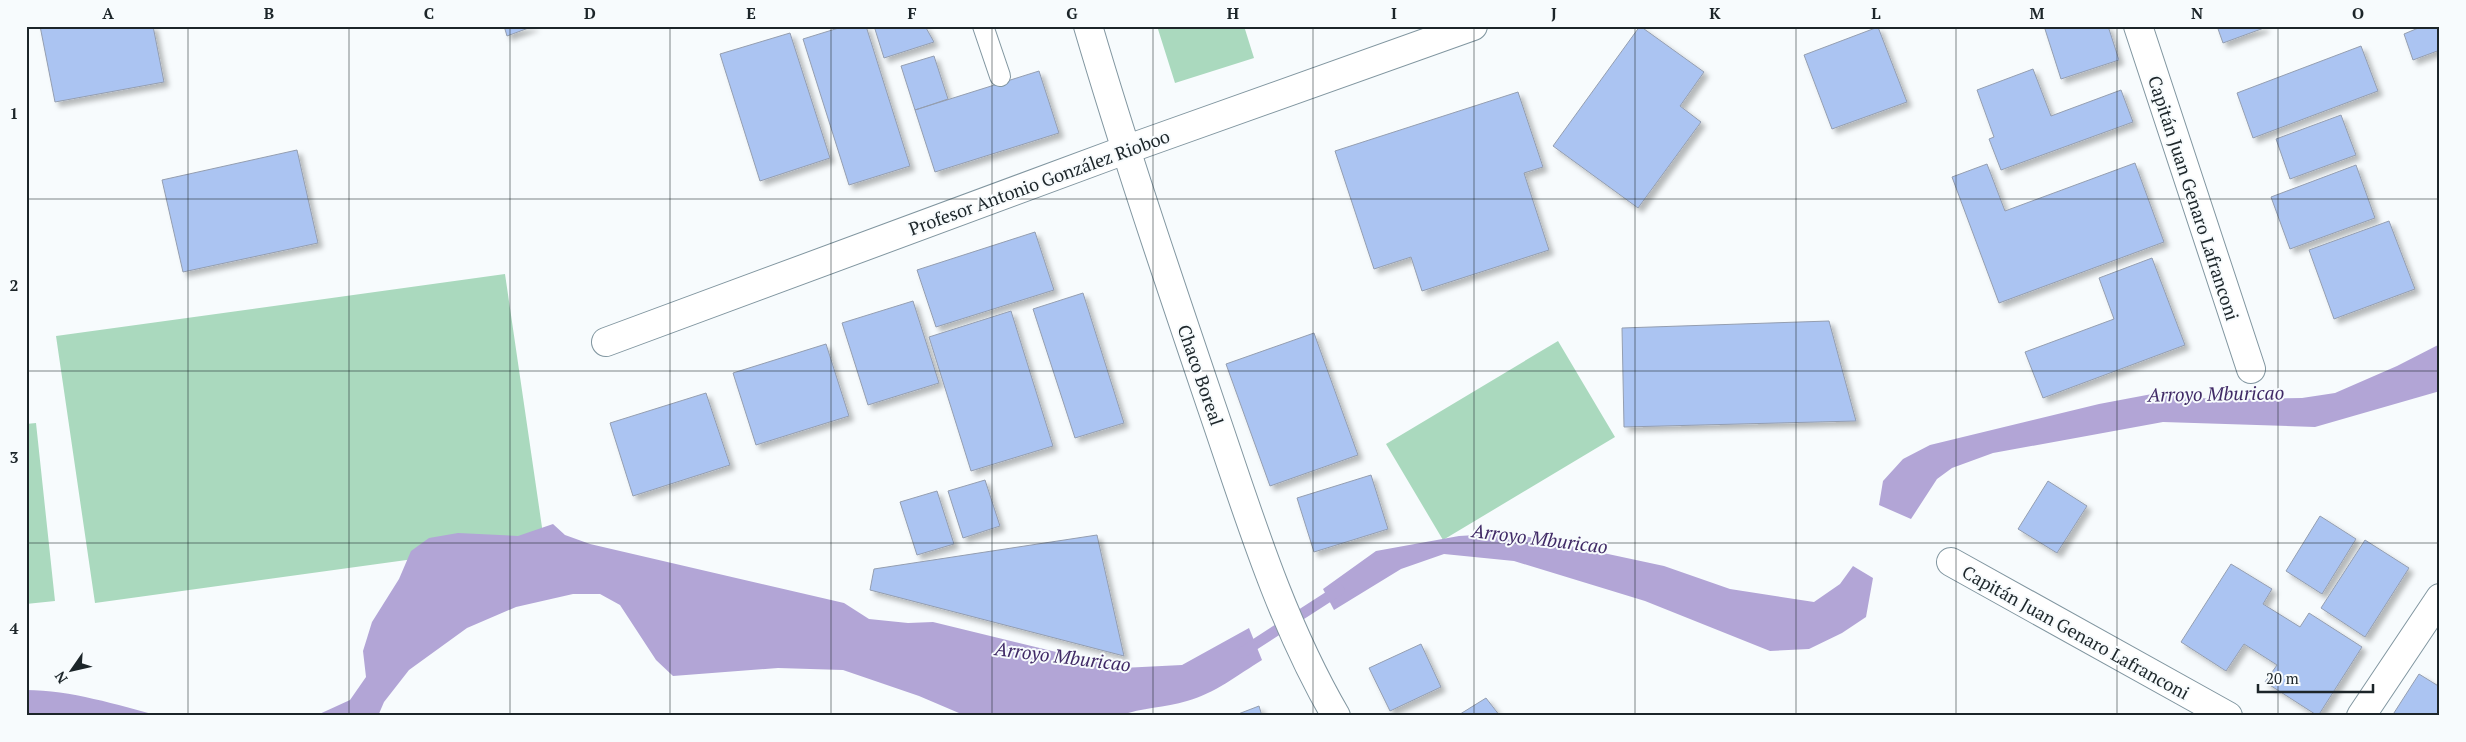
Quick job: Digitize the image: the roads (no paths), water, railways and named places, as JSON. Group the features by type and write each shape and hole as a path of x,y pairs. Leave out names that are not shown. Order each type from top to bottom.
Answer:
{"street":[{"name":"Chaco Boreal","path":"1088,26 1125,150 1266,566 1311,673 1336,716"},
{"name":"Profesor Antonio González Rioboo","path":"606,342 1125,150 1472,26"},
{"name":"Capitán Juan Genaro Lafranconi","path":"2138,26 2251,369"},
{"name":"Capitán Juan Genaro Lafranconi","path":"1951,562 2228,716"},
{"path":"2361,716 2440,598"}],"lane":[{"path":"983,26 1000,76"}],"water":[{"path":"2440,344 2440,391 2315,427 2163,422 1993,453 1952,468 1937,479 1911,519 1879,505 1883,481 1903,459 1930,445 2099,404 2152,394 2214,399 2302,398 2335,393 2397,366"},
{"path":"553,524 565,535 590,544 844,603 869,619 908,623 933,622 1122,668 1182,665 1249,628 1262,660 1217,689 1197,698 1120,716 966,716 919,696 843,670 778,668 673,676 656,660 620,605 600,594 573,594 516,607 467,628 409,670 384,702 378,716 315,716 350,700 366,677 363,651 372,622 399,579 411,551 429,538 458,533 518,536"},
{"path":"1510,533 1664,566 1730,589 1814,602 1840,584 1853,566 1873,578 1866,617 1842,633 1809,649 1770,651 1645,601 1514,561 1444,554 1401,569 1334,610 1323,589 1376,551 1459,536"},
{"path":"26,690 77,695 160,716 26,716"}],"waterway":[{"name":"Arroyo Mburicao","path":"1243,652 1339,590"}]}
